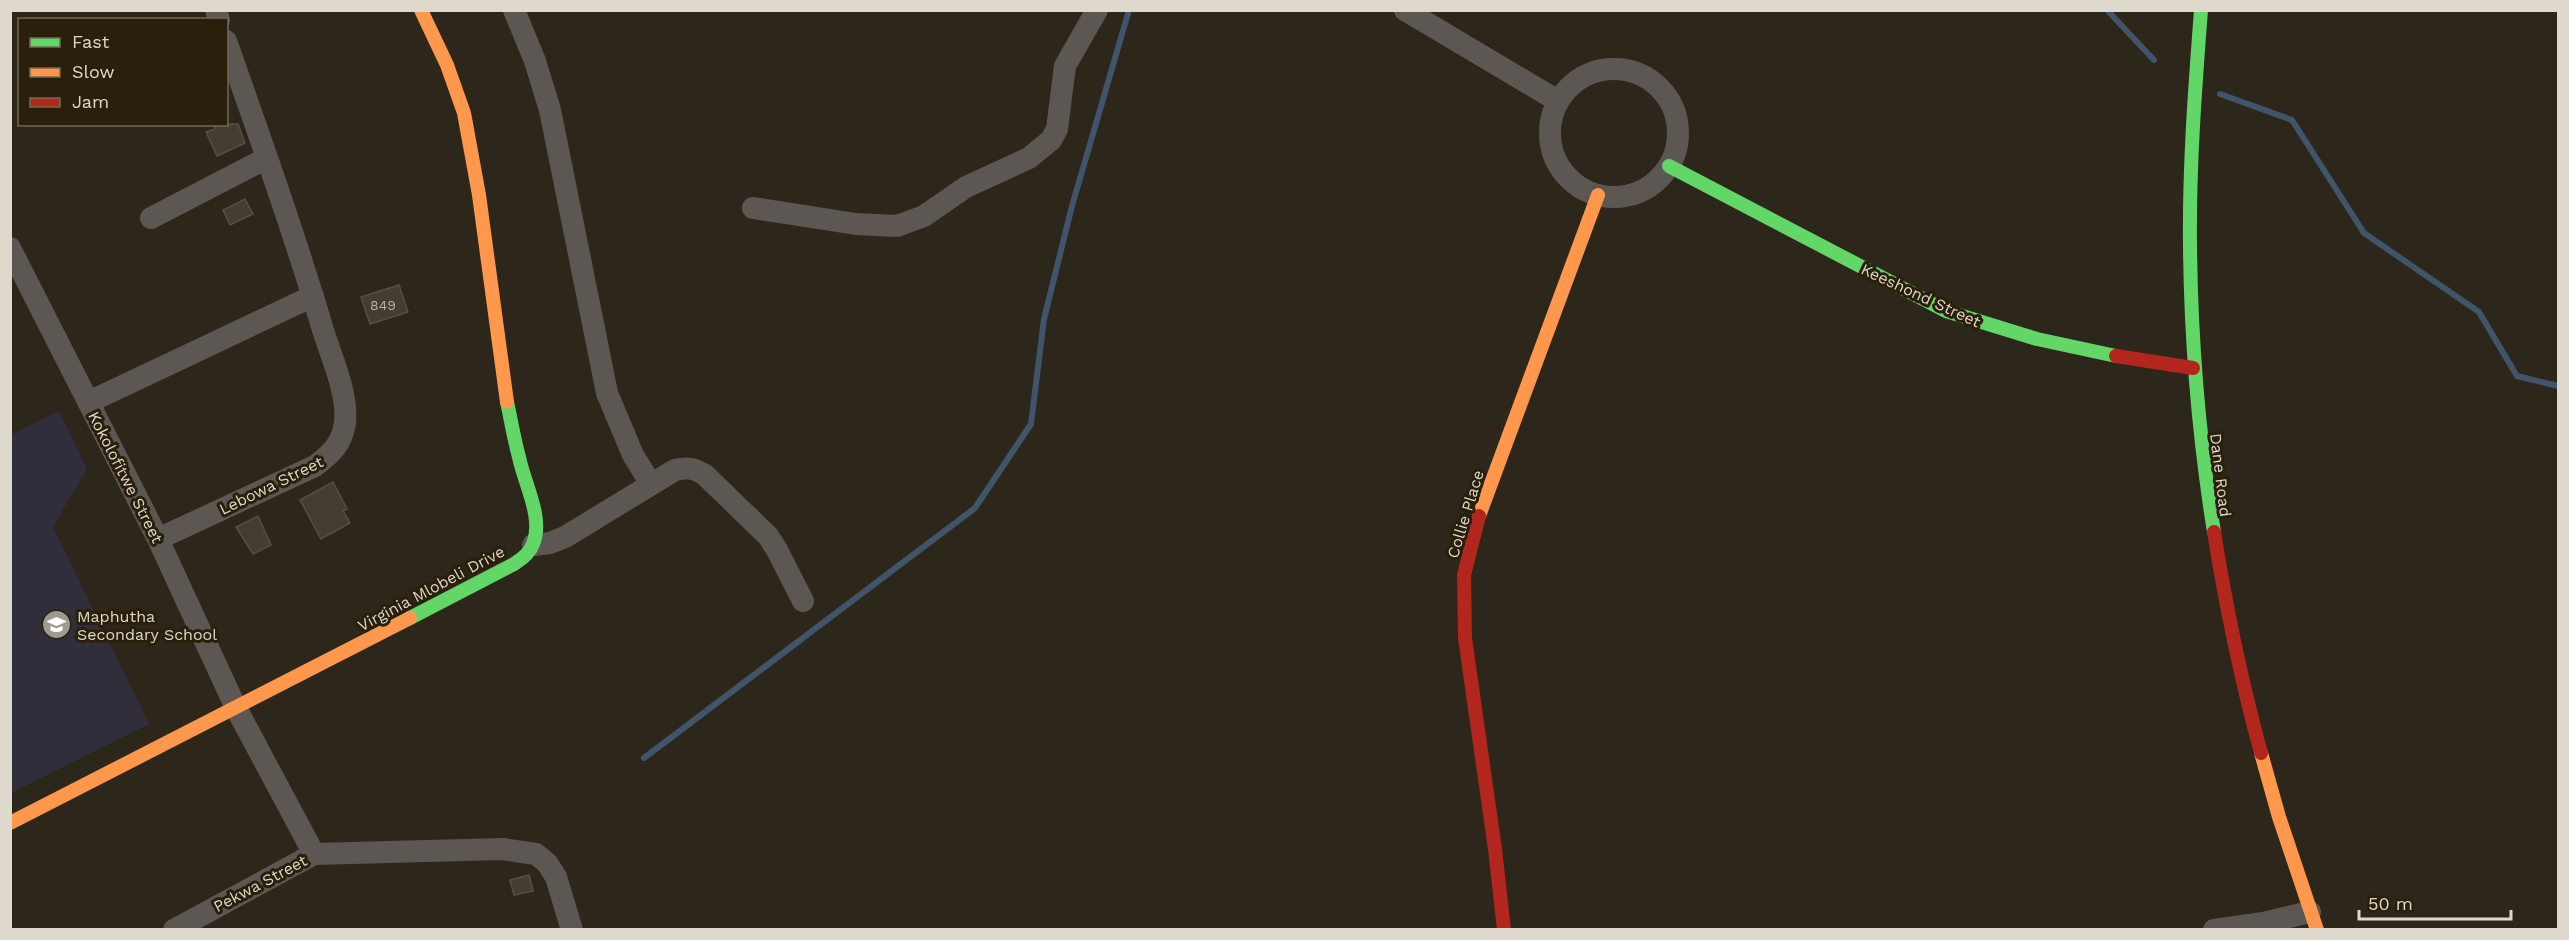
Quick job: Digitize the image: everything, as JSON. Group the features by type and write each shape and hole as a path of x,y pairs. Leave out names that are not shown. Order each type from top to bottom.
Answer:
{"street":[{"path":"421,10 447,64 464,113 479,195 507,400 519,459 534,513 536,532 533,545 550,543 565,537 675,470 685,467 696,469 768,536 804,601"},
{"path":"514,10 535,62 550,110 607,393 633,455 651,484"},
{"path":"753,208 856,224 897,226 924,216 945,200 981,179 1029,158 1051,140 1057,129 1065,66 1097,10"},
{"path":"1405,10 1558,100"},
{"name":"Dane Road","path":"2200,10 2188,202 2193,368 2211,528 2236,660 2271,799 2313,921"},
{"name":"Lebowa Street","path":"158,539 315,466 329,456 340,442 345,423 345,403 313,296 228,47"},
{"path":"1602,69 1621,69 1638,73 1654,82 1671,104 1678,130 1676,149 1669,166 1659,179 1646,189 1630,195 1614,197 1598,195 1582,189 1569,179 1552,150 1550,133 1552,116 1558,100 1570,86 1585,75 1602,69"},
{"path":"151,218 267,158"},
{"name":"Keeshond Street","path":"1669,166 1946,310 1987,326 2106,355 2193,368"},
{"name":"Collie Place","path":"1504,930 1496,849 1465,638 1464,575 1479,516 1598,195"},
{"name":"Kokolofitwe Street","path":"10,248 158,539 236,708 314,854"},
{"path":"89,402 313,296"},
{"name":"Virginia Mlobeli Drive","path":"10,823 514,564 525,556 533,545"},
{"path":"314,854 502,849 536,854 547,863 556,877 572,930"},
{"name":"Pekwa Street","path":"174,930 314,854"},
{"path":"2214,930 2264,923 2313,921"}],"shaded area":[{"name":"Maphutha Secondary School","path":"59,411 87,469 53,527 149,724 11,793 11,435"}],"building":[{"path":"238,124 245,143 217,156 206,132 215,129 214,126"},
{"path":"245,199 253,214 230,225 223,210"},
{"path":"399,285 408,312 370,324 361,297"},
{"path":"333,482 347,509 343,511 350,523 321,539 300,500"},
{"path":"258,516 271,545 253,554 236,527"},
{"path":"529,875 533,891 514,895 510,880"}],"waterway":[{"path":"644,758 975,508 1031,424 1044,319 1072,206 1129,10"},
{"path":"2107,10 2154,60"},
{"path":"2220,94 2292,120 2364,233 2479,312 2517,376 2558,386"}],"traffic: fast":[{"path":"2201,10 2191,158 2191,283 2200,426 2214,532"},
{"path":"1669,166 1946,311 2037,339 2116,356"},
{"path":"410,618 514,564 532,547 536,534 535,512 521,467 507,402"}],"traffic: slow":[{"path":"421,10 447,65 464,113 479,195 507,402"},
{"path":"1479,516 1598,195"},
{"path":"10,823 410,618"},
{"path":"2261,753 2279,817 2317,930"}],"traffic: jam":[{"path":"2116,356 2193,368"},
{"path":"1479,516 1464,575 1465,638 1495,849 1504,930"},
{"path":"2214,532 2234,643 2261,753"}],"place":[{"name":"Maphutha Secondary School","path":"56,625"}]}
